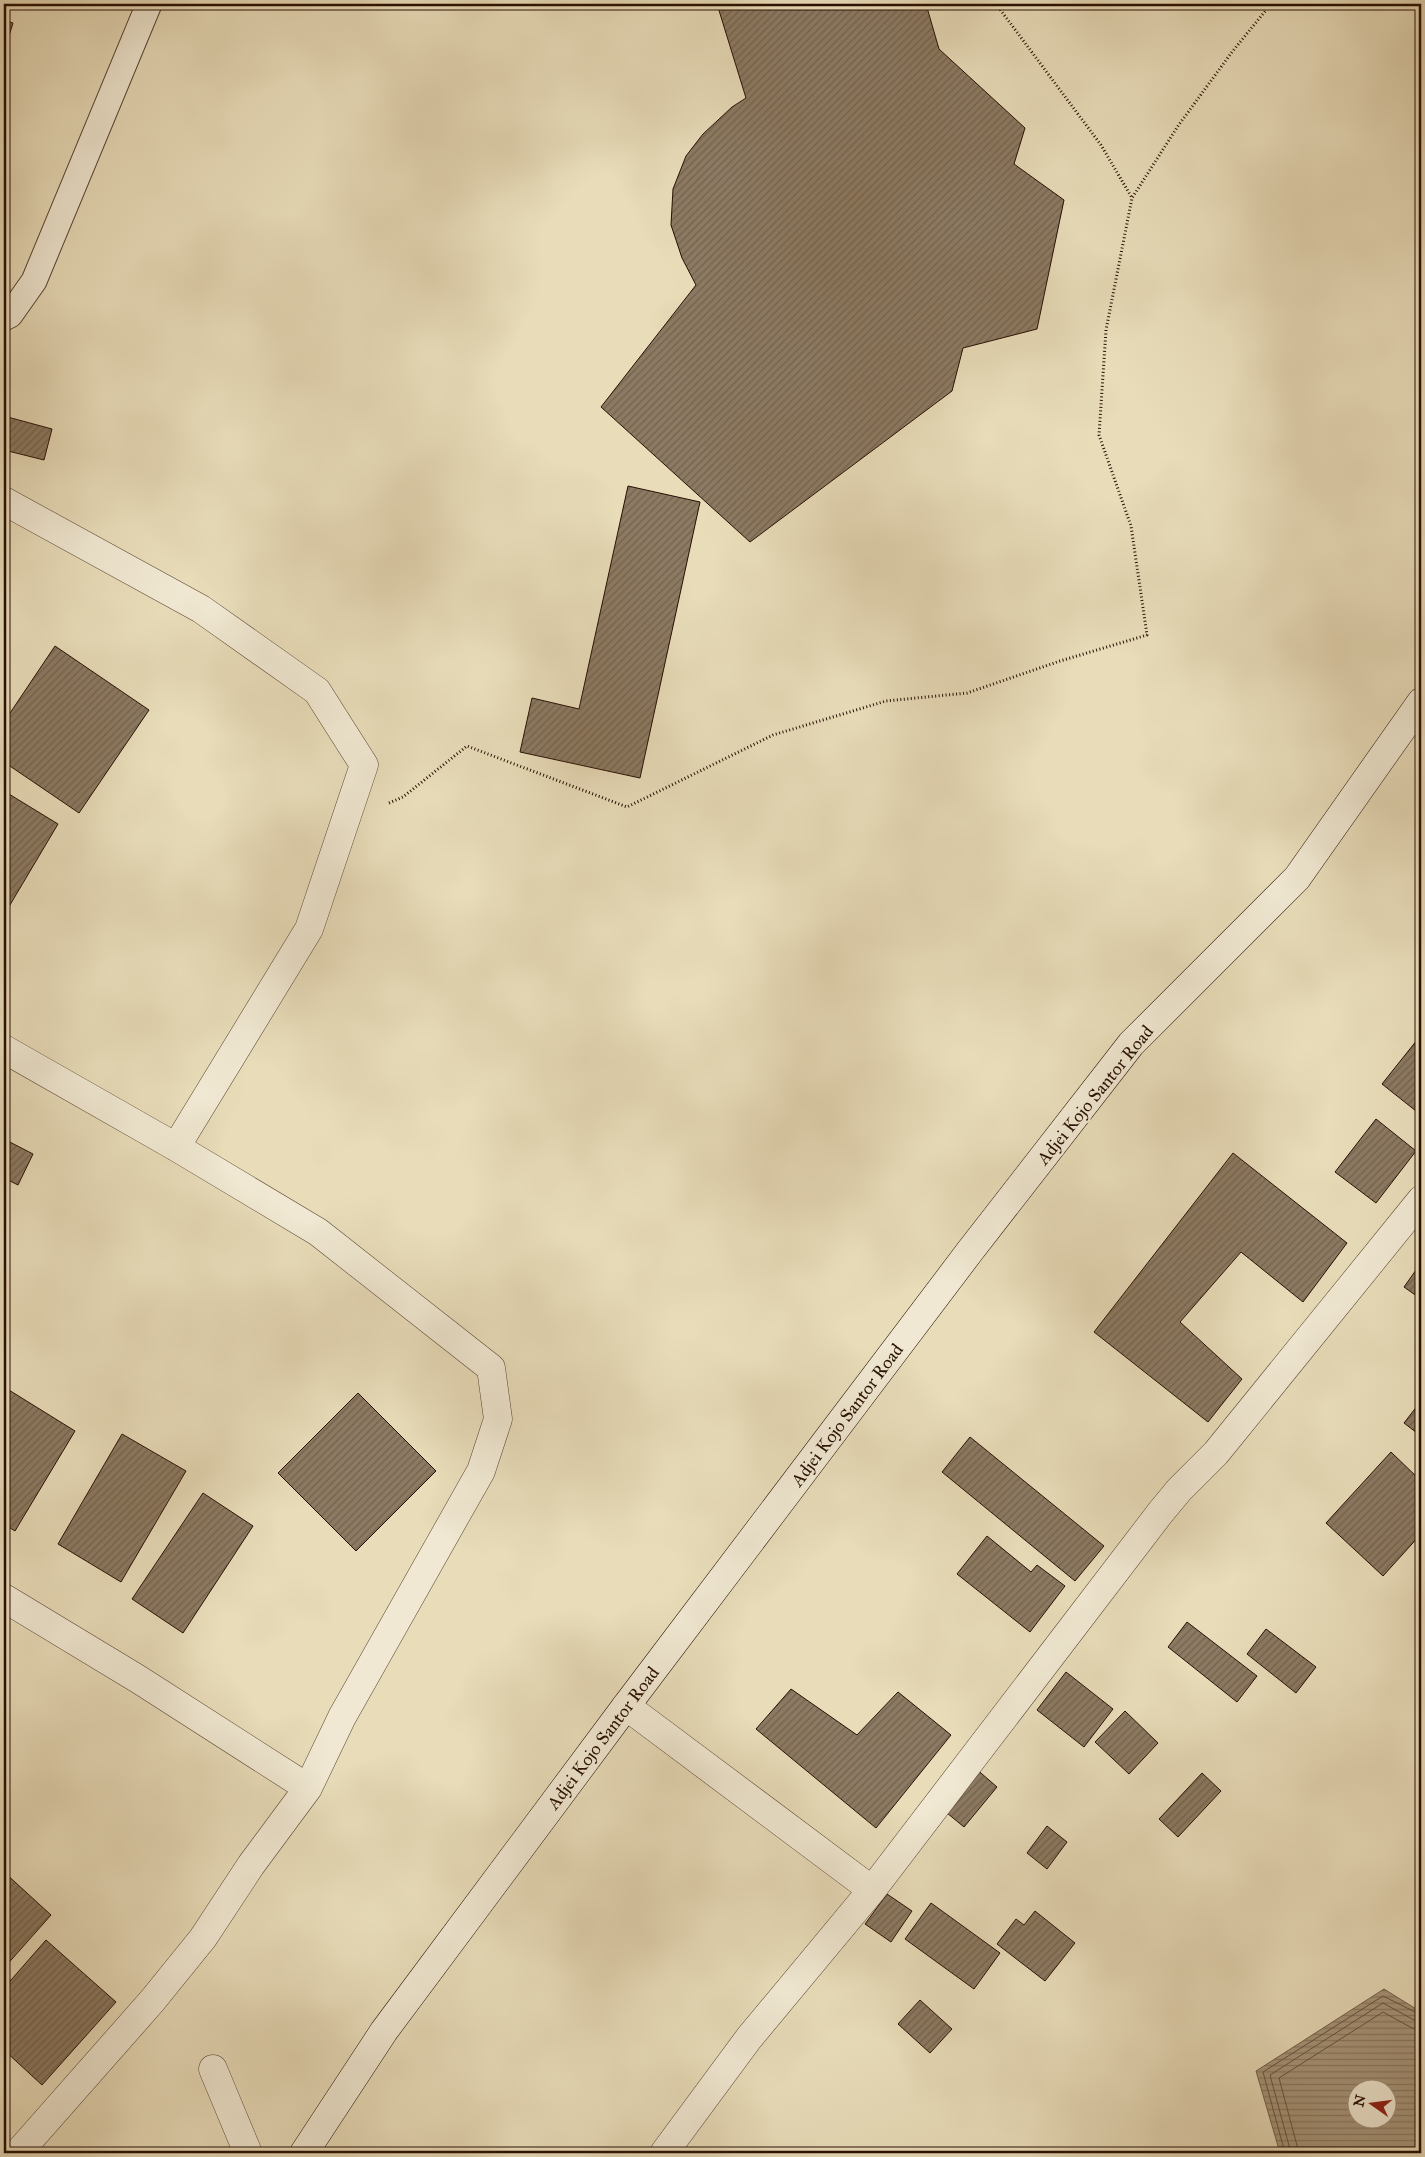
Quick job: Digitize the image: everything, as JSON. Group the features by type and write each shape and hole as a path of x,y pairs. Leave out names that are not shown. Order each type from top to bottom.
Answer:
{"street":[{"path":"4,502 201,609 317,691 364,765 309,929 176,1147"},
{"name":"Adjei Kojo Santor Road","path":"304,2153 384,2031 626,1706 970,1251 1131,1044 1297,878 1421,702"},
{"path":"4,1049 176,1147 318,1232 491,1368 498,1419 481,1471 342,1717 308,1788 251,1865 203,1938 152,2001 18,2153"},
{"path":"664,2153 749,2038 872,1890 1160,1513 1179,1490 1216,1453 1421,1200"},
{"path":"4,1598 138,1679 308,1788"},
{"path":"626,1706 872,1890"},
{"path":"213,2069 248,2153"}],"lane":[{"path":"4,318 10,315 34,281 149,4"}],"path":[{"path":"996,4 1101,145 1132,198"},
{"path":"345,821 403,797 466,746 627,807 773,735 886,701 967,693 1060,661 1147,635 1130,526 1099,435 1106,330 1132,198 1178,126 1232,52 1271,4"}],"water":[{"path":"1384,1989 1421,2012 1421,2153 1280,2153 1256,2071"}],"building":[{"path":"717,4 926,4 939,49 1025,128 1014,164 1064,200 1037,329 963,348 952,391 750,542 601,407 696,285 682,258 671,225 673,189 686,156 703,134 732,107 746,98"},
{"path":"4,20 13,23 4,52"},
{"path":"4,416 52,429 44,460 4,450"},
{"path":"628,486 700,502 640,778 520,752 532,698 579,709"},
{"path":"55,646 149,710 79,813 4,762 4,722"},
{"path":"4,791 58,824 4,915"},
{"path":"1421,1035 1421,1115 1382,1084"},
{"path":"1376,1119 1416,1151 1376,1203 1335,1172"},
{"path":"4,1139 33,1154 18,1185 4,1178"},
{"path":"1233,1153 1347,1243 1303,1302 1241,1252 1180,1322 1242,1379 1208,1422 1094,1332"},
{"path":"1421,1263 1421,1299 1404,1287"},
{"path":"4,1387 75,1431 15,1531 4,1524"},
{"path":"358,1393 436,1471 356,1551 278,1473"},
{"path":"1421,1401 1421,1436 1404,1423"},
{"path":"122,1434 186,1471 121,1582 58,1544"},
{"path":"970,1437 1104,1546 1075,1581 942,1472"},
{"path":"1391,1452 1421,1481 1421,1534 1383,1576 1326,1523"},
{"path":"203,1493 253,1526 183,1633 132,1599"},
{"path":"987,1536 1031,1572 1037,1565 1065,1586 1030,1632 957,1574"},
{"path":"1187,1622 1257,1676 1237,1702 1168,1647"},
{"path":"1266,1629 1316,1667 1296,1693 1247,1654"},
{"path":"1066,1672 1113,1709 1084,1747 1037,1710"},
{"path":"791,1689 857,1735 898,1692 951,1735 876,1828 756,1729"},
{"path":"1125,1711 1158,1743 1129,1774 1095,1742"},
{"path":"974,1767 997,1787 964,1827 941,1808"},
{"path":"1202,1773 1221,1791 1178,1837 1159,1819"},
{"path":"1047,1826 1067,1842 1047,1869 1027,1853"},
{"path":"4,1872 51,1915 4,1968"},
{"path":"887,1894 912,1911 891,1942 865,1924"},
{"path":"931,1903 1000,1953 974,1989 905,1939"},
{"path":"1035,1911 1075,1943 1045,1981 997,1944 1016,1919 1024,1925"},
{"path":"46,1940 116,2002 42,2085 4,2050 4,1988"},
{"path":"920,2000 952,2029 930,2053 898,2024"}]}
